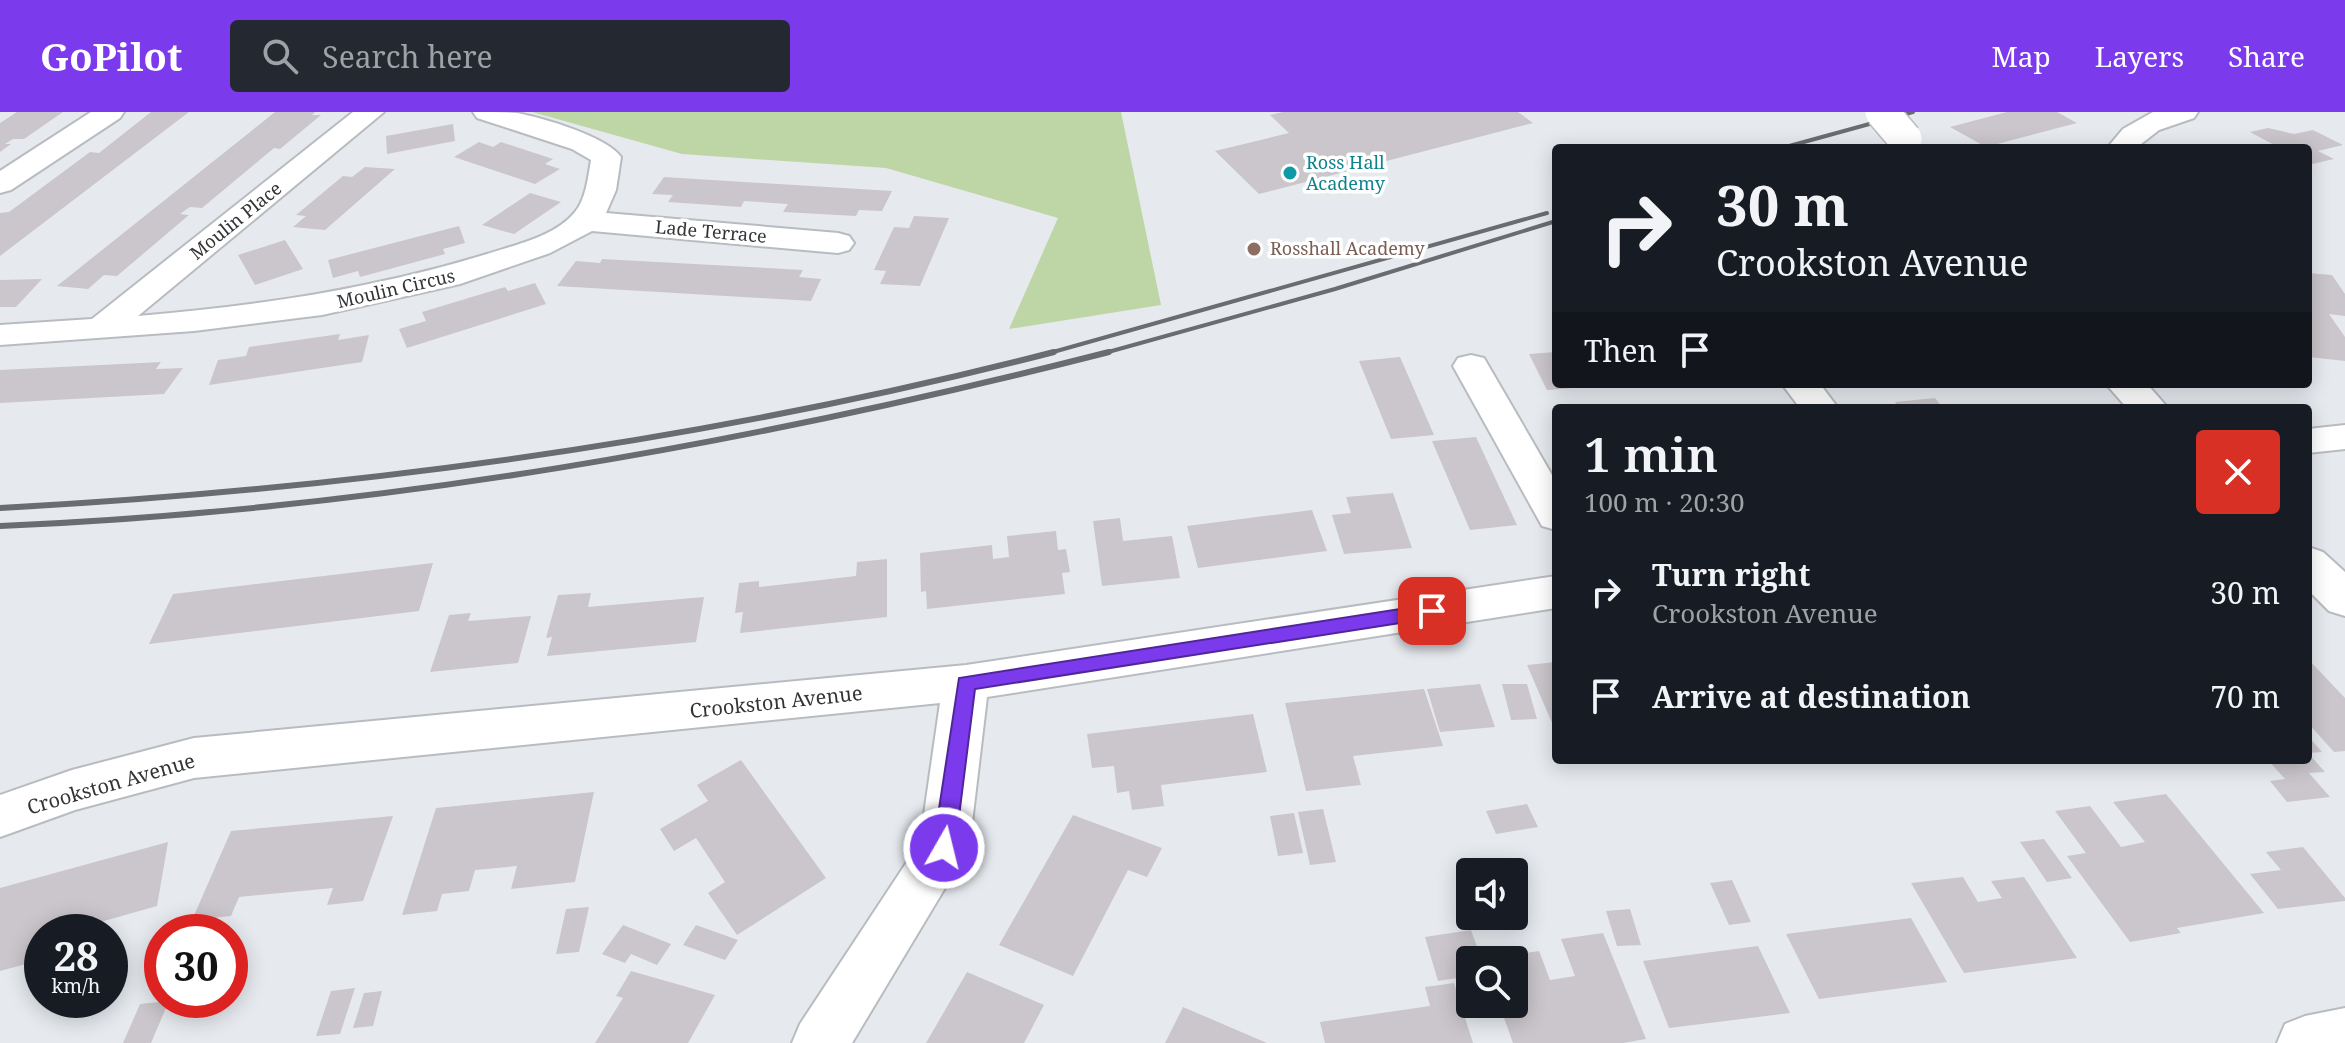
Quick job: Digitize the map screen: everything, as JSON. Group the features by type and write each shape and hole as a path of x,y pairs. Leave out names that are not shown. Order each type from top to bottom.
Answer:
{"main road":[{"path":"1882,112 1909,144"},
{"path":"2129,388 2145,404"},
{"path":"2312,567 2345,599"}],"street":[{"path":"0,184 110,112"},
{"name":"Moulin Place","path":"101,329 370,112"},
{"path":"487,112 582,143 606,157 602,190 585,221"},
{"path":"2124,144 2167,115 2184,112"},
{"name":"Moulin Circus","path":"0,335 101,329 288,311 374,295 460,275 539,247 585,221"},
{"name":"Lade Terrace","path":"585,221 839,243"},
{"path":"1471,366 1552,509"},
{"path":"1803,388 1817,404"},
{"path":"2312,441 2345,437"},
{"name":"Crookston Avenue","path":"0,816 72,790 194,758 966,683 1552,593"},
{"path":"820,1043 944,848 966,683"},
{"path":"2305,1043 2345,1035"}],"green space":[{"path":"532,112 1121,112 1161,305 1009,329 1058,218 886,168 682,154"}],"building":[{"path":"17,112 63,112 24,139 13,139 5,144 11,144 0,152 0,123"},
{"path":"151,112 189,112 0,256 0,213 9,212 90,152 99,153"},
{"path":"275,112 315,112 312,115 321,115 280,149 274,148 202,208 190,207 180,214 189,215 117,276 104,275 88,289 57,286"},
{"name":"Ross Hall Academy","path":"1283,112 1518,112 1533,123 1259,194 1215,151 1289,133 1270,115"},
{"path":"2007,112 2057,112 2077,123 1997,144 1981,144 1950,127"},
{"path":"453,124 455,141 387,154 386,136"},
{"path":"2268,128 2294,134 2313,130 2343,145 2318,151 2334,159 2312,164 2312,144 2272,144 2250,132"},
{"path":"479,142 493,147 501,142 553,159 545,164 560,169 535,184 454,157"},
{"path":"365,167 395,169 325,230 293,227 306,216 296,215 343,176 352,177"},
{"path":"664,177 892,191 882,211 859,210 856,216 783,212 788,204 744,201 741,207 668,202 673,195 652,194"},
{"path":"530,193 561,202 514,234 482,225"},
{"path":"914,216 949,218 920,286 880,284 886,271 874,270 894,227 909,228"},
{"path":"459,226 465,243 443,249 445,254 360,277 358,271 333,278 328,260"},
{"path":"285,240 303,269 255,285 238,255"},
{"path":"602,259 803,270 799,277 821,279 811,301 557,286 576,261 600,263"},
{"path":"2312,273 2332,275 2345,294 2345,316 2329,314 2345,337 2345,361 2312,357"},
{"path":"42,279 16,307 0,307 0,280"},
{"path":"535,283 546,304 407,348 399,329 426,321 422,312 505,287 508,291"},
{"path":"340,334 338,340 369,335 362,362 209,385 218,360 246,356 249,347"},
{"path":"1552,352 1552,388 1572,388 1547,390 1529,354"},
{"path":"1400,357 1434,435 1391,439 1359,361"},
{"path":"161,362 156,369 183,368 164,394 0,403 0,370"},
{"path":"1935,398 1940,404 1896,404 1895,402"},
{"path":"1476,437 1517,525 1470,530 1432,441"},
{"path":"1393,493 1412,548 1344,554 1332,515 1351,513 1346,497"},
{"path":"1312,510 1327,551 1198,568 1187,526"},
{"path":"1120,518 1123,541 1172,536 1180,578 1102,586 1093,521"},
{"path":"1056,531 1058,550 1066,549 1070,572 1062,573 1065,594 927,609 926,591 921,592 920,553 992,545 993,559 1009,557 1007,536"},
{"path":"887,559 887,617 740,633 743,612 735,613 739,583 759,581 759,587 856,576 857,562"},
{"path":"433,563 419,611 149,644 173,594"},
{"path":"591,593 588,607 704,597 696,642 547,656 552,637 546,638 558,595"},
{"path":"471,613 468,621 531,616 518,663 430,672 449,615"},
{"path":"1552,662 1552,723 1527,665"},
{"path":"2312,663 2345,698 2345,751 2334,752 2312,727"},
{"path":"1480,684 1495,727 1440,732 1427,689"},
{"path":"1502,684 1527,684 1537,719 1511,720"},
{"path":"1424,689 1443,746 1353,756 1361,785 1306,791 1285,703"},
{"path":"1253,714 1267,772 1161,785 1164,806 1132,810 1129,791 1117,793 1114,766 1092,768 1087,734"},
{"path":"2312,741 2322,752 2312,753"},
{"path":"2312,757 2325,772 2309,773 2330,797 2287,802 2270,781 2285,779 2272,764 2312,764"},
{"path":"741,760 826,878 737,935 708,893 725,882 696,838 674,851 660,829 708,801 697,785"},
{"path":"594,792 575,882 511,889 517,866 475,870 469,891 442,894 437,911 402,915 436,808"},
{"path":"2166,794 2264,913 2177,928 2181,933 2130,942 2067,856 2086,853 2055,811 2090,806 2121,847 2145,842 2113,802"},
{"path":"1527,804 1538,827 1496,834 1486,811"},
{"path":"1323,809 1336,862 1310,865 1298,812"},
{"path":"1294,813 1303,853 1278,856 1270,816"},
{"path":"1073,815 1162,848 1147,877 1128,870 1073,976 999,945"},
{"path":"393,816 363,901 327,905 333,888 239,897 232,914 195,914 231,831"},
{"path":"2044,839 2072,878 2047,882 2020,842"},
{"path":"168,842 157,906 128,914 24,914 24,965 0,971 0,888"},
{"path":"2303,847 2345,901 2278,909 2250,874 2281,870 2266,852"},
{"path":"1963,877 1978,902 2002,898 1991,881 2024,877 2077,958 1964,973 1911,883"},
{"path":"1732,880 1751,922 1729,925 1710,883"},
{"path":"589,907 579,952 556,954 566,909"},
{"path":"1630,909 1641,945 1617,946 1606,911"},
{"path":"1911,918 1947,982 1819,999 1786,934"},
{"path":"623,925 671,944 657,965 631,954 625,963 602,954"},
{"path":"696,925 738,940 725,960 683,945"},
{"path":"1471,930 1477,946 1456,946 1456,978 1438,981 1425,937"},
{"path":"1603,933 1646,1039 1623,1043 1513,1043 1504,1018 1528,1018 1528,953 1539,951 1550,980 1575,976 1561,939"},
{"path":"1758,946 1790,1013 1669,1028 1643,961"},
{"path":"631,971 715,995 688,1043 595,1043 623,998 616,996"},
{"path":"967,972 1044,1005 1024,1043 926,1043"},
{"path":"1454,983 1456,1018 1465,1018 1473,1043 1325,1043 1320,1022 1430,1006 1425,987"},
{"path":"355,988 340,1034 316,1036 331,991"},
{"path":"382,991 373,1026 353,1028 364,993"},
{"path":"140,1004 144,1004 144,1018 162,1018 151,1043 123,1043"},
{"path":"1183,1007 1267,1043 1165,1043"}],"railway":[{"path":"1797,144 1913,112"},
{"path":"1048,353 1547,213"},
{"path":"1101,354 1335,289 1552,222"},
{"path":"1048,353 1054,352"},
{"path":"1101,354 1109,352"},
{"path":"0,508 266,488 531,456 794,411 1048,353"},
{"path":"0,526 141,518 281,505 559,468 835,416 1101,354"}],"place":[{"name":"Ross Hall Academy","path":"1290,173"},
{"name":"Rosshall Academy","path":"1254,249"}],"route":[{"path":"944,848 966,683 1432,611"}]}
